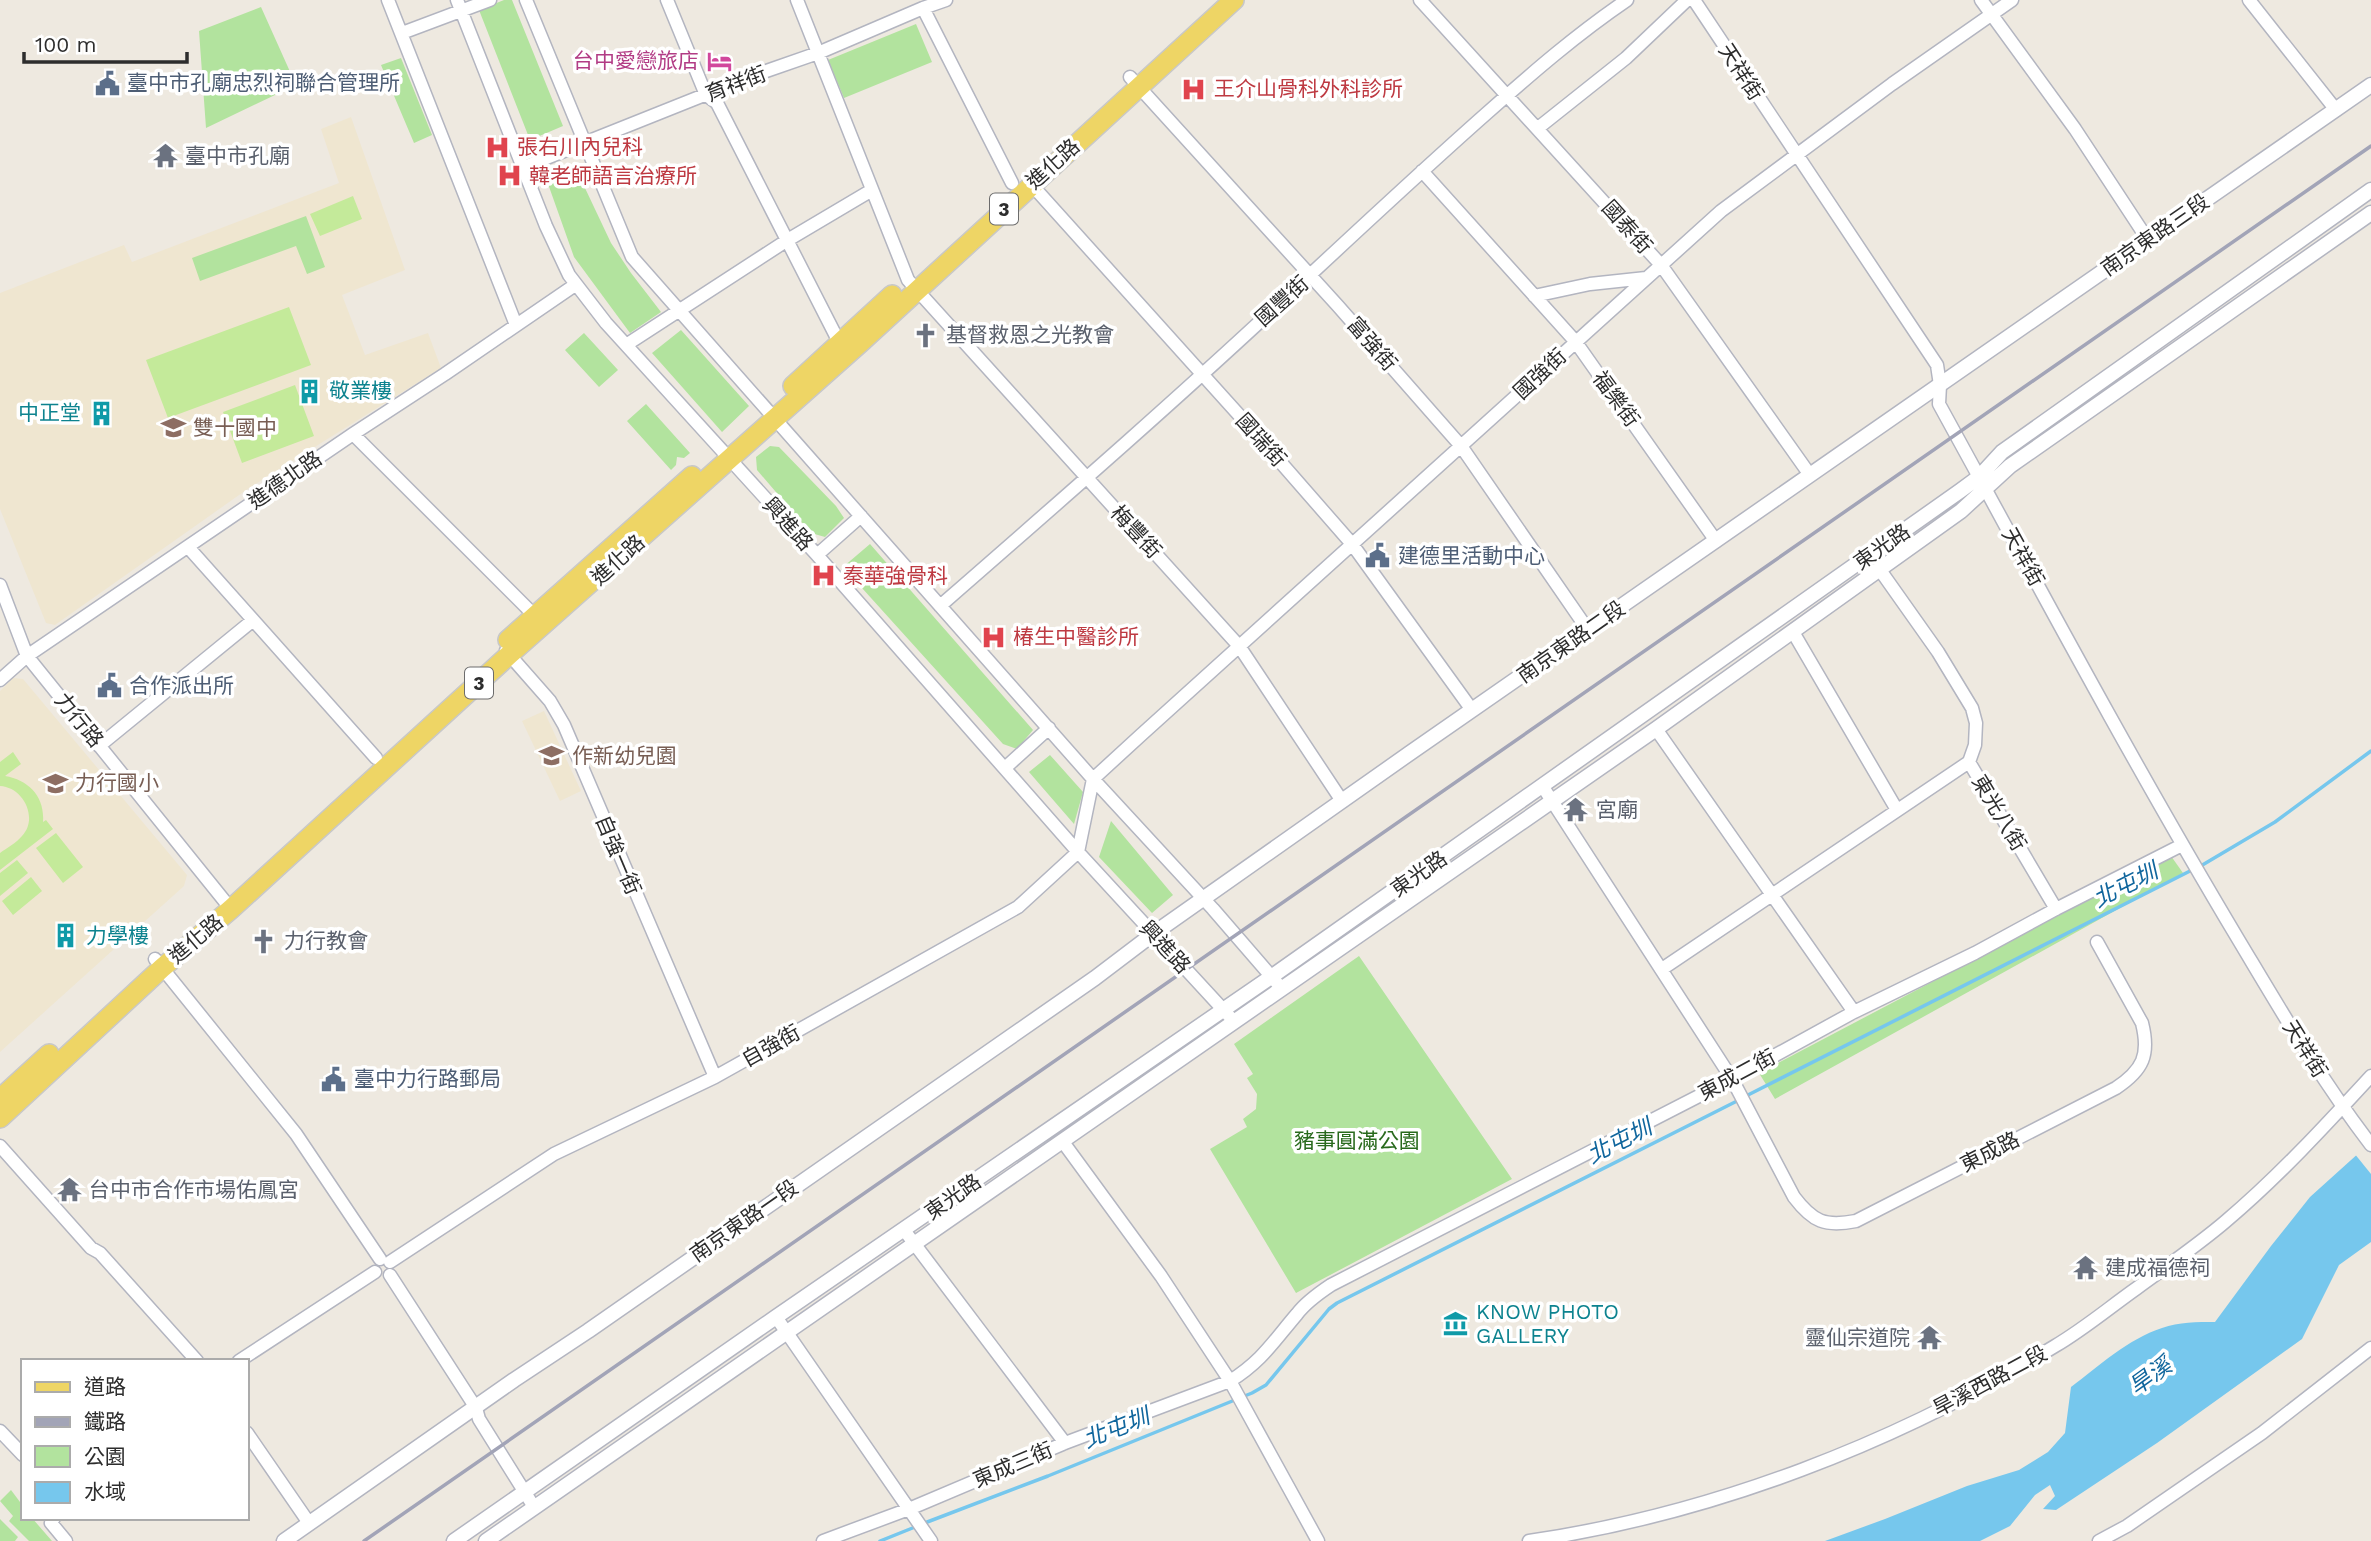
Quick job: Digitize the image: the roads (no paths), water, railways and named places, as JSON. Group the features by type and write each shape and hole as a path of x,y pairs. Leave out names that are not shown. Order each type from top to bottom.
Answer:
{"main road":[{"name":"進化路","path":"1135,82 1216,0"},
{"name":"進化路","path":"0,1098 227,904 505,650 771,415 1135,82 1234,0"},
{"name":"進化路","path":"771,415 839,342 913,284"},
{"name":"進化路","path":"227,904 376,758 505,650 534,615 725,455"},
{"name":"進化路","path":"0,1118 159,963"}],"street":[{"path":"388,0 516,325"},
{"path":"401,33 459,6 490,0"},
{"path":"526,0 632,257 1282,989"},
{"path":"667,0 706,95 717,103 839,342"},
{"name":"梅豐街","path":"797,0 872,190 913,284 1238,646 1342,801"},
{"name":"育祥街","path":"524,167 752,76 818,53 946,0"},
{"name":"國泰街","path":"1420,0 1661,265 1810,475"},
{"name":"國豐街","path":"940,606 1202,376 1507,95 1571,40 1627,0"},
{"path":"1538,128 1626,58 1687,0"},
{"name":"天祥街","path":"1694,0 1796,157 1937,365 1939,404 2182,845 2301,1043 2371,1145"},
{"path":"1981,0 2075,129 2148,240"},
{"name":"國強街","path":"1093,779 1721,211 2011,0"},
{"path":"2249,0 2336,110"},
{"name":"興進路","path":"459,6 546,226 575,285 1078,852 1235,1022"},
{"name":"國瑞街","path":"923,8 1022,184 1202,376 1352,544 1472,710"},
{"name":"富強街","path":"1135,82 1461,446 1588,630"},
{"name":"南京東路三段","path":"1940,385 2371,85"},
{"name":"福樂街","path":"1422,171 1575,341 1716,541"},
{"path":"626,345 786,241 872,190"},
{"name":"東光路","path":"486,1541 1553,801 1880,570 1961,511 2003,452 2371,190"},
{"name":"東光路","path":"454,1541 2371,214"},
{"path":"1534,296 1590,284 1646,278"},
{"name":"進德北路","path":"0,680 27,656 352,433 575,285"},
{"name":"南京東路二段","path":"1203,899 1940,385"},
{"path":"352,433 534,615"},
{"path":"817,555 861,516"},
{"path":"188,547 376,758"},
{"name":"東光八街","path":"1880,570 1938,652 1972,708 1976,723 1975,745 1969,762 2056,909"},
{"name":"力行路","path":"0,585 27,656 227,904"},
{"path":"99,746 252,621"},
{"path":"1793,632 1897,810"},
{"name":"自強一街","path":"505,650 550,701 564,725 715,1077"},
{"path":"1005,768 1049,728"},
{"path":"1656,729 1854,1012"},
{"path":"1662,969 1969,762"},
{"path":"1078,852 1093,779"},
{"path":"1543,787 1732,1079"},
{"name":"東成二街","path":"1298,1312 1343,1278 2182,845"},
{"name":"自強街","path":"387,1265 555,1154 715,1077 1018,907 1078,852"},
{"name":"南京東路一段","path":"284,1541 1083,986 1203,899"},
{"name":"東成路","path":"1732,1079 1794,1197 1806,1213 1821,1222 1838,1225 1856,1221 2116,1088 2132,1077 2147,1051 2142,1023 2097,942"},
{"path":"159,963 296,1133 387,1265 534,1507"},
{"name":"旱溪西路二段","path":"1529,1541 1567,1535 1720,1498 1794,1472 1949,1405 2056,1346 2194,1247 2254,1196 2371,1076"},
{"path":"1063,1142 1161,1276 1231,1384 1318,1541"},
{"path":"0,1146 195,1359"},
{"path":"904,1230 1065,1443"},
{"path":"242,1359 375,1272 374,1264 387,1265"},
{"name":"東成三街","path":"823,1541 909,1509 1065,1443 1231,1384 1267,1352 1298,1312"},
{"path":"776,1317 931,1541"},
{"path":"2099,1541 2127,1526 2262,1433 2371,1348"},
{"path":"0,1431 21,1453"},
{"path":"248,1434 309,1523"},
{"path":"53,1520 51,1523 66,1541"}],"water":[{"name":"旱溪","path":"2371,1142 2371,1242 2339,1265 2302,1339 2157,1443 2056,1510 2043,1509 2055,1496 2050,1485 2035,1495 2010,1526 1980,1541 1825,1541 1967,1486 2019,1470 2048,1452 2065,1433 2071,1387 2114,1354 2149,1333 2175,1325 2215,1322 2310,1197"}],"waterway":[{"name":"北屯圳","path":"2199,867 2275,822 2371,751"},
{"name":"北屯圳","path":"1746,1096 2192,870"},
{"name":"北屯圳","path":"922,1524 1252,1393 1266,1385 1329,1309 1337,1303 1739,1100"},
{"name":"北屯圳","path":"880,1541 915,1527"}],"railway":[{"path":"364,1541 2371,146"}],"place":[{"name":"台中愛戀旅店","path":"719,61"},
{"name":"臺中市孔廟忠烈祠聯合管理所","path":"107,83"},
{"name":"王介山骨科外科診所","path":"1194,89"},
{"name":"張右川內兒科","path":"497,147"},
{"name":"臺中市孔廟","path":"165,156"},
{"name":"韓老師語言治療所","path":"509,176"},
{"name":"基督救恩之光教會","path":"926,335"},
{"name":"敬業樓","path":"309,391"},
{"name":"中正堂","path":"101,413"},
{"name":"雙十國中","path":"173,428"},
{"name":"建德里活動中心","path":"1378,556"},
{"name":"秦華強骨科","path":"823,576"},
{"name":"椿生中醫診所","path":"993,637"},
{"name":"合作派出所","path":"109,686"},
{"name":"作新幼兒園","path":"552,756"},
{"name":"力行國小","path":"55,783"},
{"name":"宮廟","path":"1576,810"},
{"name":"力學樓","path":"66,936"},
{"name":"力行教會","path":"264,941"},
{"name":"臺中力行路郵局","path":"334,1079"},
{"name":"台中市合作市場佑鳳宮","path":"69,1190"},
{"name":"建成福德祠","path":"2085,1268"},
{"name":"KNOW PHOTO GALLERY","path":"1456,1324"},
{"name":"靈仙宗道院","path":"1930,1338"}],"park label":[{"name":"豬事圓滿公園","path":"1357,1141"}]}
